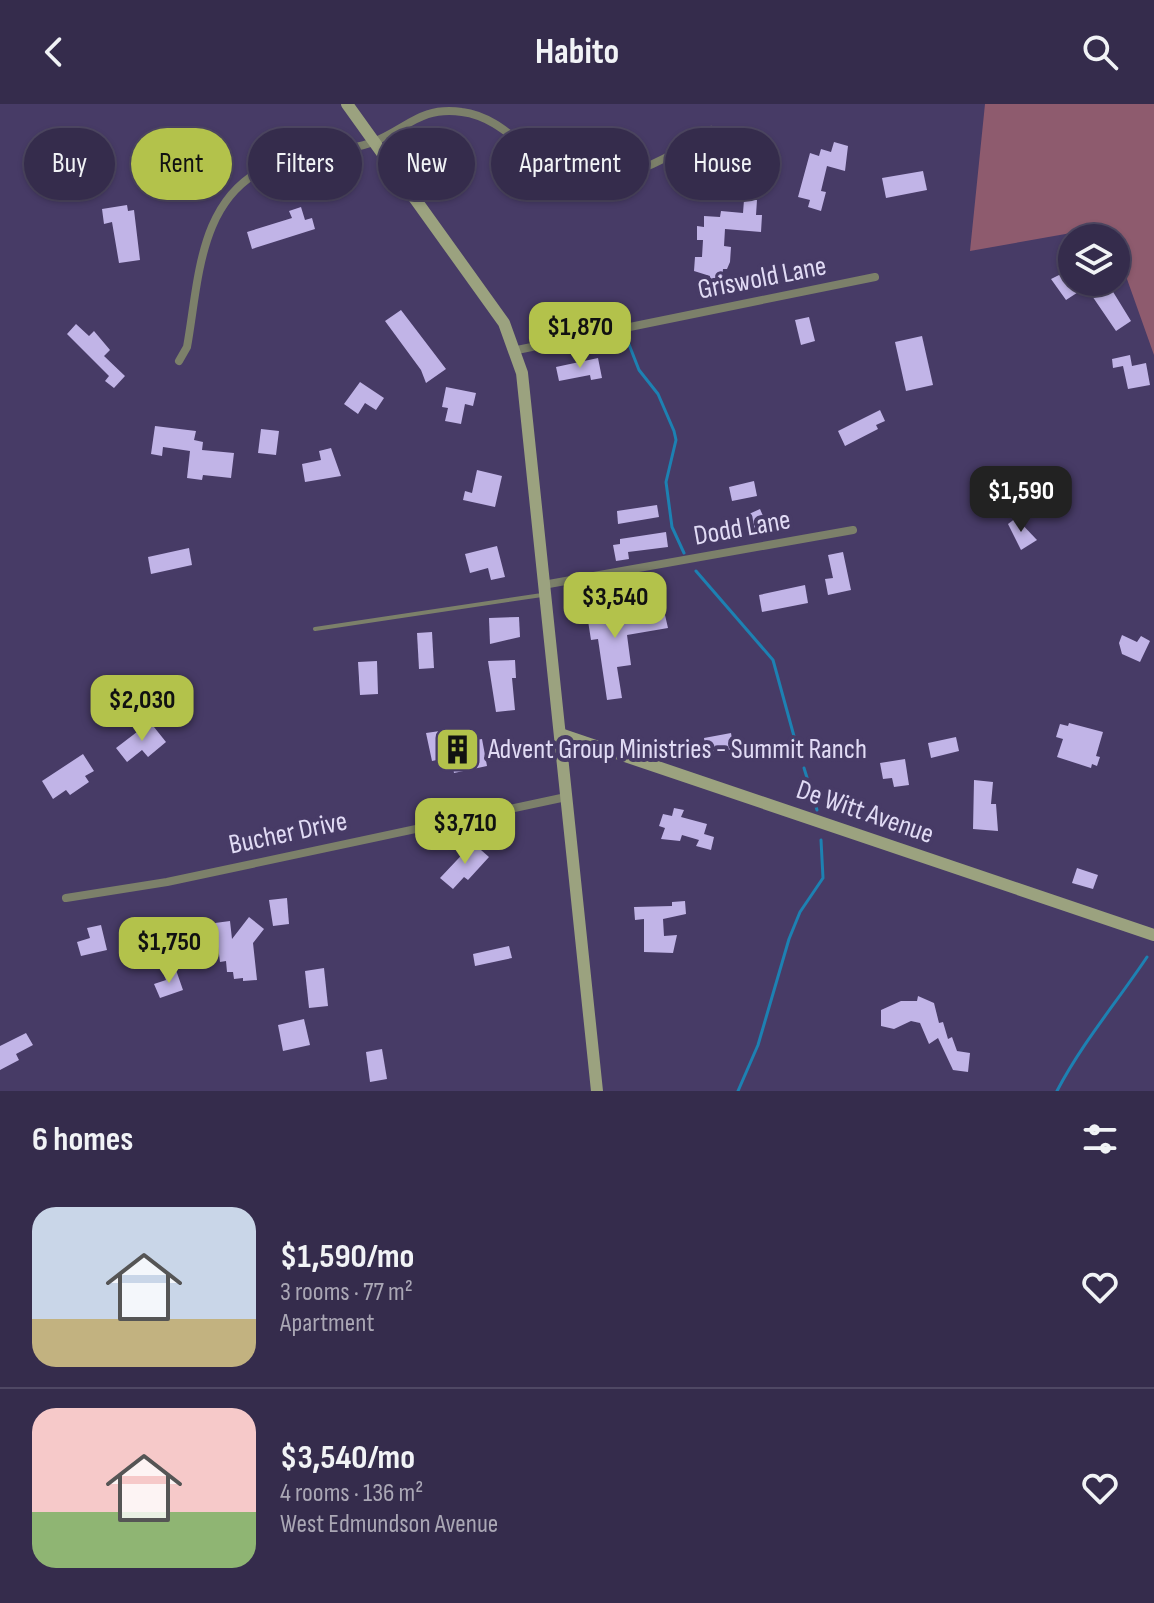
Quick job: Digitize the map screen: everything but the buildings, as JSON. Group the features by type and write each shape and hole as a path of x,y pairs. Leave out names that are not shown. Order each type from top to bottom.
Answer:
{"street":[{"path":"347,104 496,311 517,350 524,387 597,1091"},
{"path":"179,361 187,347 209,229 238,187 271,166 374,141 416,116 463,112 485,118 546,161 571,174 591,178 634,173 665,156"},
{"name":"Griswold Lane","path":"517,350 875,277"},
{"name":"Dodd Lane","path":"544,590 853,530"},
{"name":"De Witt Avenue","path":"560,734 1154,935"},
{"name":"Bucher Drive","path":"66,898 167,882 566,797"}],"lane":[{"path":"315,629 544,590"}],"shaded area":[{"path":"985,104 1154,104 1154,355 1130,288 1130,224 1058,224 1058,235 970,251"}],"waterway":[{"path":"628,342 639,370 658,394 674,431 676,440 666,482 672,527 684,553"},
{"path":"696,571 773,660 800,758"},
{"path":"804,768 817,810"},
{"path":"738,1091 758,1045 789,939 800,912 823,878 821,840"},
{"path":"1057,1091 1089,1039 1147,957"}],"place":[{"name":"Advent Group Ministries - Summit Ranch","path":"457,749"}]}
